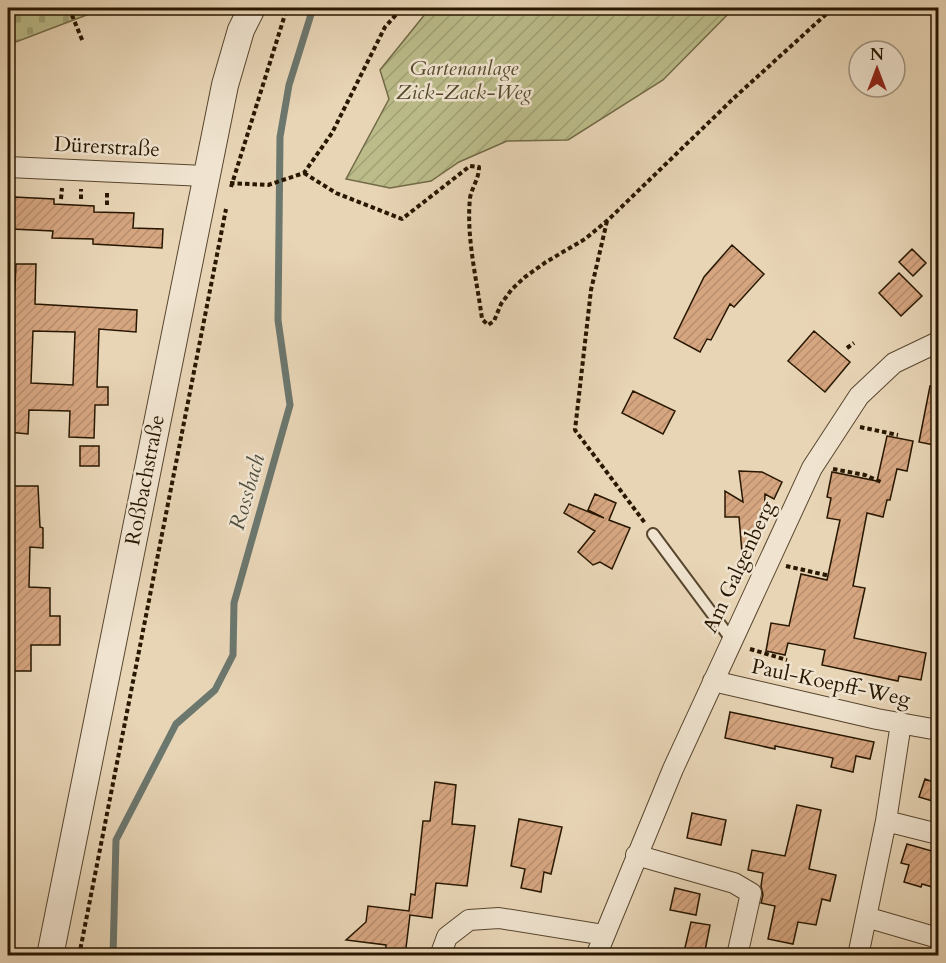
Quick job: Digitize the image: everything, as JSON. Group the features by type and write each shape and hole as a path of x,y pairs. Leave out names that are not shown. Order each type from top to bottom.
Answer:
{"street":[{"name":"Roßbachstraße","path":"50,956 205,176 225,85 241,30 252,8"},
{"name":"Dürerstraße","path":"8,167 205,176"},
{"name":"Am Galgenberg","path":"596,956 636,855 732,638 814,465 859,396 894,363 939,342"},
{"name":"Paul-Koepff-Weg","path":"713,681 939,730"},
{"path":"858,956 886,820 901,723"},
{"path":"886,820 939,834"},
{"path":"636,855 734,883 751,893 737,956"},
{"path":"866,917 939,938"},
{"path":"440,956 447,937 469,920 499,918 603,935"}],"lane":[{"path":"653,534 732,638"}],"path":[{"path":"69,8 83,42"},
{"path":"229,195 287,8"},
{"path":"205,176 232,183 268,185 286,181 304,173 332,133 385,27 402,8"},
{"path":"304,173 336,193 402,219 470,166 479,167 479,177 471,196 470,229 482,319 488,325 494,321 501,304 512,289 525,277 546,261 585,238 608,220 735,97 833,8"},
{"path":"79,956 227,206"},
{"path":"608,220 591,290 575,430 653,534"},
{"path":"847,348 854,343"},
{"path":"841,423 898,435"},
{"path":"814,465 865,475 881,482"},
{"path":"768,562 830,576"},
{"path":"732,638 747,649 787,660"}],"green space":[{"path":"8,8 105,8 8,45"},
{"name":"Gartenanlage Zick-Zack-Weg","path":"430,8 734,8 663,80 568,140 507,141 459,162 431,181 390,188 346,179 389,99 380,70"}],"building":[{"path":"14,197 54,199 54,204 94,206 94,212 134,213 133,228 163,229 162,248 93,244 93,239 52,238 53,231 12,229"},
{"path":"732,245 764,274 734,307 730,304 711,340 707,339 700,352 674,338 704,277"},
{"path":"912,249 926,263 913,276 899,262"},
{"path":"16,264 36,264 35,304 137,310 136,332 99,329 97,387 108,387 108,405 95,405 94,438 69,437 70,411 29,410 28,434 8,432 8,304 14,304","holes":["33,331 75,332 73,385 31,383"]},
{"path":"899,273 922,296 901,316 879,293"},
{"path":"814,331 850,362 825,392 788,361"},
{"path":"930,386 939,387 939,446 919,442"},
{"path":"633,391 675,411 663,434 622,413"},
{"path":"887,436 913,441 907,471 897,469 890,500 887,500 883,517 867,513 853,586 865,588 854,638 926,653 921,680 899,676 898,681 822,665 825,650 788,643 785,655 766,651 771,623 789,626 801,574 827,580 840,520 827,518 831,498 827,497 832,472 877,481"},
{"path":"80,446 99,446 99,466 80,466"},
{"path":"739,471 762,472 782,482 774,499 765,494 764,520 742,553 739,517 725,517 725,491 743,502"},
{"path":"8,486 38,486 43,548 30,547 29,587 50,588 50,616 60,616 60,645 31,645 31,671 8,671 12,567 8,567"},
{"path":"595,494 616,503 609,520 630,528 612,569 600,562 593,565 578,552 595,531 564,513 569,504 604,518 588,510"},
{"path":"730,712 874,742 870,759 856,756 853,772 831,767 833,758 725,738"},
{"path":"925,779 939,784 939,803 919,797"},
{"path":"435,782 456,785 452,824 475,826 467,886 436,883 432,918 410,915 405,956 385,956 386,945 346,940 366,922 368,906 409,911 411,894 415,895 423,821 430,821"},
{"path":"797,805 821,810 809,869 836,875 830,901 822,899 816,925 798,922 793,944 768,939 775,906 761,903 763,873 748,870 752,850 785,856"},
{"path":"692,813 726,820 721,845 687,838"},
{"path":"519,819 562,827 551,874 544,872 541,892 521,888 525,869 511,866"},
{"path":"907,844 939,853 939,889 904,882 909,865 901,863"},
{"path":"675,888 700,894 696,915 670,910"},
{"path":"691,922 710,925 704,956 683,956"}],"waterway":[{"name":"Rossbach","path":"113,956 116,840 176,724 215,690 233,655 234,603 290,405 278,320 280,137 289,85 313,8"}]}
